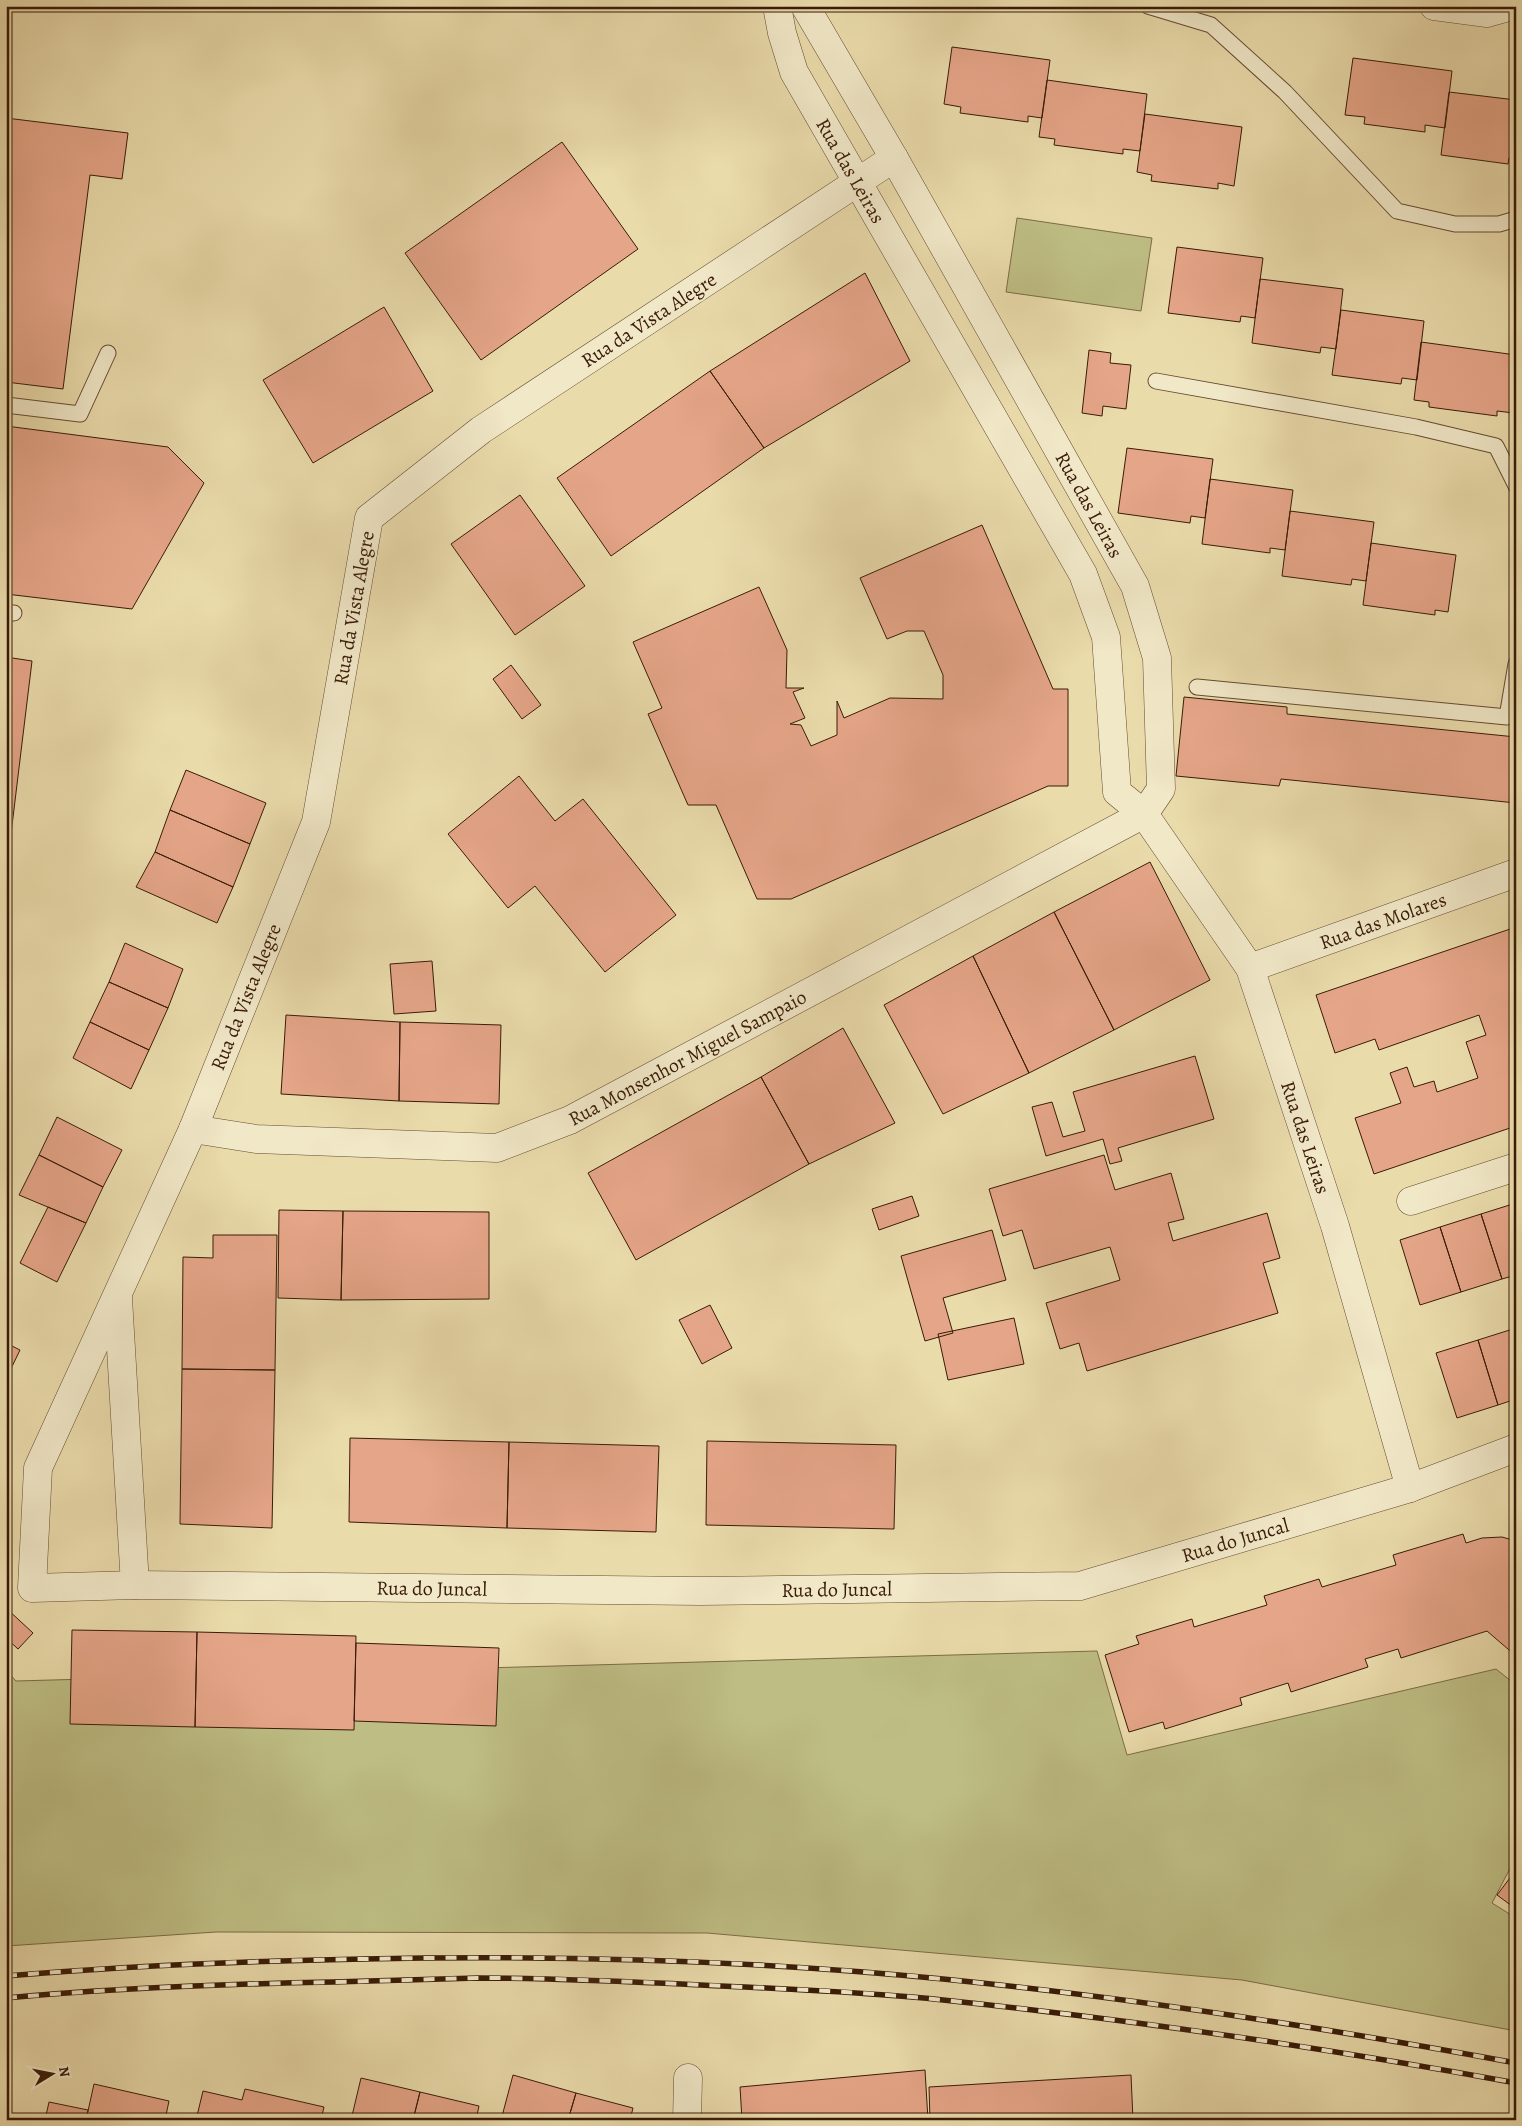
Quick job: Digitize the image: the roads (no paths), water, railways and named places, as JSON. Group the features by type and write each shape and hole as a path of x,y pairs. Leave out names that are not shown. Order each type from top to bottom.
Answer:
{"street":[{"name":"Rua das Leiras","path":"778,6 782,33 794,72 1083,574 1106,637 1117,792 1144,814 1250,968 1335,1226 1410,1488"},
{"name":"Rua das Leiras","path":"805,6 894,158 1134,586 1158,658 1161,789 1144,814"},
{"path":"1434,6 1487,13 1512,6"},
{"name":"Rua da Vista Alegre","path":"118,1294 193,1129 316,822 369,518 481,430 894,158"},
{"path":"942,329 978,308"},
{"path":"1106,637 1148,626"},
{"name":"Rua Monsenhor Miguel Sampaio","path":"193,1129 256,1139 497,1148 570,1120 1144,814"},
{"name":"Rua das Molares","path":"1250,968 1516,873"},
{"path":"1411,1201 1516,1167"},
{"path":"118,1294 135,1584"},
{"name":"Rua do Juncal","path":"118,1294 38,1468 32,1588 135,1584 700,1591 1080,1586 1410,1488 1512,1454"},
{"path":"687,2120 688,2078"}],"lane":[{"path":"1148,6 1211,25 1285,92 1397,211 1455,224 1499,224 1516,219"},
{"path":"6,405 80,414 108,353"},
{"path":"1156,381 1416,427 1496,446 1516,486"},
{"path":"1197,686 1507,717 1516,664"}],"railway":[{"path":"6,1976 185,1964 436,1958 654,1960 798,1967 943,1979 1087,1995 1302,2026 1516,2063"},
{"path":"6,1998 169,1987 478,1978 612,1981 894,1995 1159,2026 1373,2058 1516,2083"}]}
